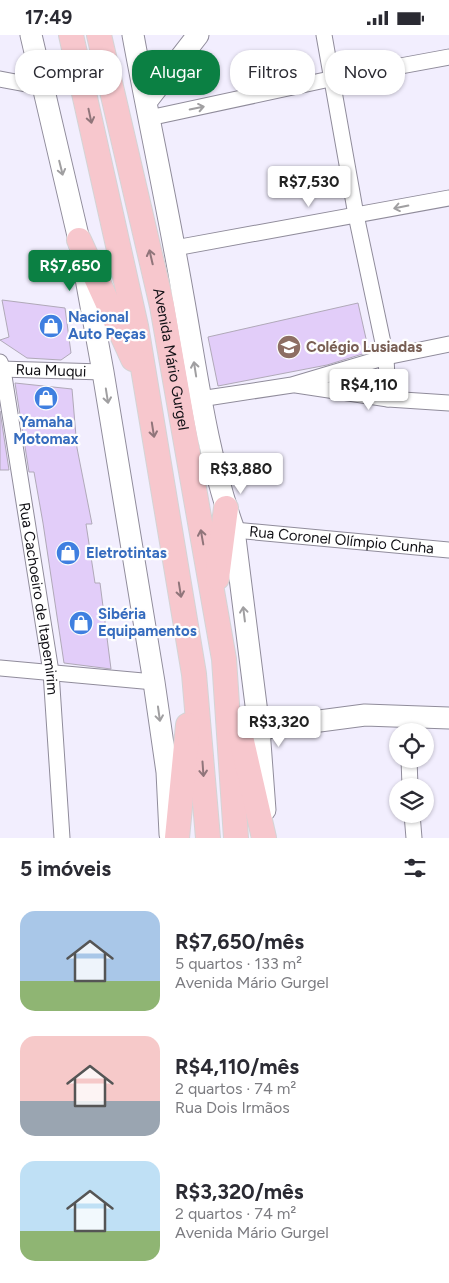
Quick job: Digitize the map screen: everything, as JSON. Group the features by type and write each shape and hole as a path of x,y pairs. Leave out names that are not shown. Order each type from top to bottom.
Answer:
{"main road":[{"path":"32,35 35,50"},
{"name":"Avenida Mário Gurgel","path":"71,35 136,327 147,390 194,674 208,838"},
{"name":"Avenida Mário Gurgel","path":"99,35 162,307 224,659 236,838"},
{"name":"Avenida Mário Gurgel","path":"133,35 174,248 200,399 226,507 234,530 260,729 266,838"},
{"path":"148,110 198,35"},
{"path":"44,95 79,240 102,372 154,682 167,772 170,838"},
{"path":"79,240 147,390"},
{"path":"214,602 226,507"},
{"path":"224,659 266,838"},
{"path":"177,838 194,674"},
{"path":"260,729 365,715 401,723"},
{"path":"412,723 449,717"}],"street":[{"path":"324,35 326,50"},
{"path":"405,65 449,57"},
{"path":"0,79 15,82"},
{"path":"148,110 325,80"},
{"path":"333,95 386,357 388,399"},
{"path":"174,248 449,198"},
{"path":"200,399 292,385 386,357 449,344"},
{"name":"Rua Muqui","path":"1,367 102,372"},
{"name":"Rua Cachoeiro de Itapemirim","path":"1,367 51,672 62,838"},
{"path":"292,385 388,399 449,403"},
{"name":"Rua Coronel Olímpio Cunha","path":"234,530 449,551"},
{"path":"0,668 154,682"},
{"path":"413,823 414,838"}],"green space":[{"path":"380,372 383,393 338,385 340,375"}],"building":[{"path":"2,300 65,308 71,353 61,360 27,358 0,340 9,337"},
{"name":"Colégio Lusiadas","path":"358,303 369,352 327,365 218,386 208,337"},
{"path":"15,383 72,389 77,448 92,524 86,524 95,583 100,583 111,669 64,663 43,523 34,472 29,472"},
{"path":"0,411 9,470 0,470"}],"place":[{"name":"Nacional Auto Peças","path":"51,326"},
{"name":"Colégio Lusiadas","path":"289,347"},
{"name":"Yamaha Motomax","path":"46,398"},
{"name":"Eletrotintas","path":"68,553"},
{"name":"Sibéria Equipamentos","path":"81,623"}]}
